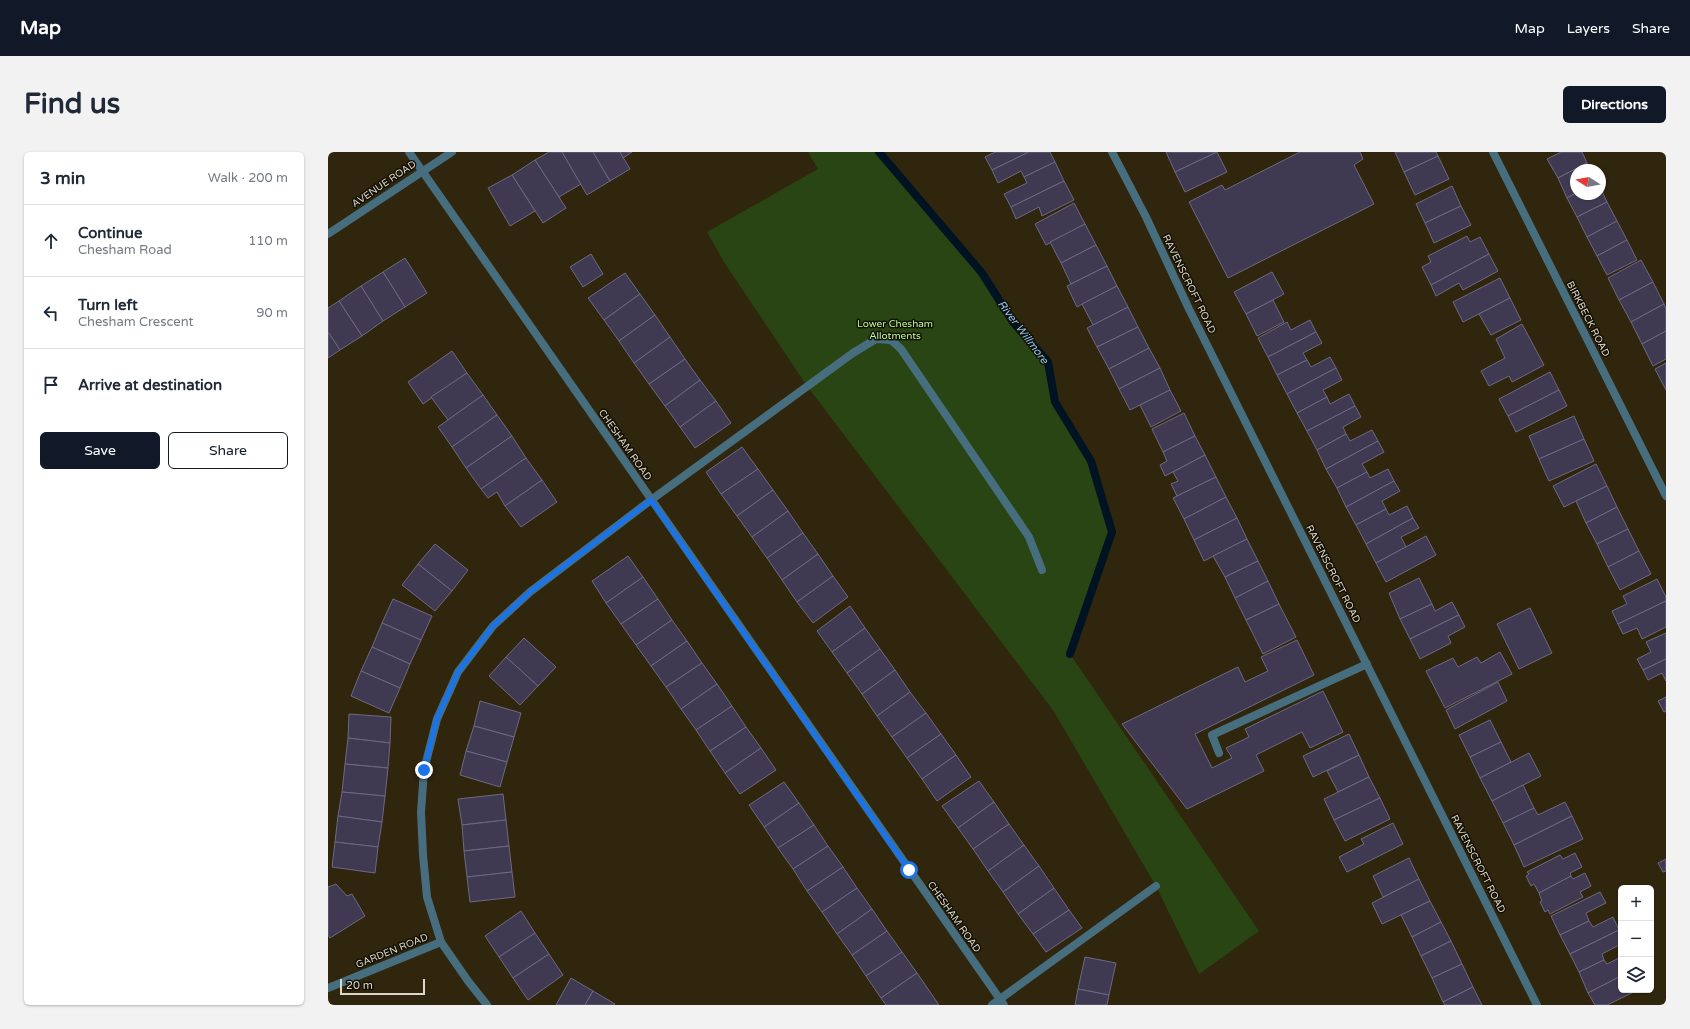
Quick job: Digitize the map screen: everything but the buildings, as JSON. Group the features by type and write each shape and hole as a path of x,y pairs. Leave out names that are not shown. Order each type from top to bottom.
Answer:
{"street":[{"name":"CHESHAM ROAD","path":"409,152 1002,1002"},
{"name":"AVENUE ROAD","path":"328,234 452,152"},
{"name":"RAVENSCROFT ROAD","path":"1112,152 1146,217 1189,309 1537,1005"},
{"name":"BIRKBECK ROAD","path":"1493,152 1666,496"},
{"path":"487,1005 441,942 427,897 421,812 424,770 437,718 458,672 493,626 530,592 651,500 853,353 876,339 891,340 901,349 1029,537 1042,570"},
{"path":"1219,753 1212,735 1367,664"},
{"path":"992,1005 1002,1002 1156,886"},
{"name":"GARDEN ROAD","path":"328,988 441,942"}],"green space":[{"name":"Lower Chesham Allotments","path":"808,152 879,152 982,273 1013,322 1048,362 1055,402 1091,461 1112,532 1070,654 1259,931 1199,974 1156,886 1053,710 807,386 724,262 707,232 818,169"}],"waterway":[{"name":"River Willmore","path":"879,152 982,273 1013,322 1048,362 1055,402 1091,461 1112,532 1070,654"}],"route":[{"path":"424,770 437,718 458,672 493,626 530,592 651,500 909,870"}]}
